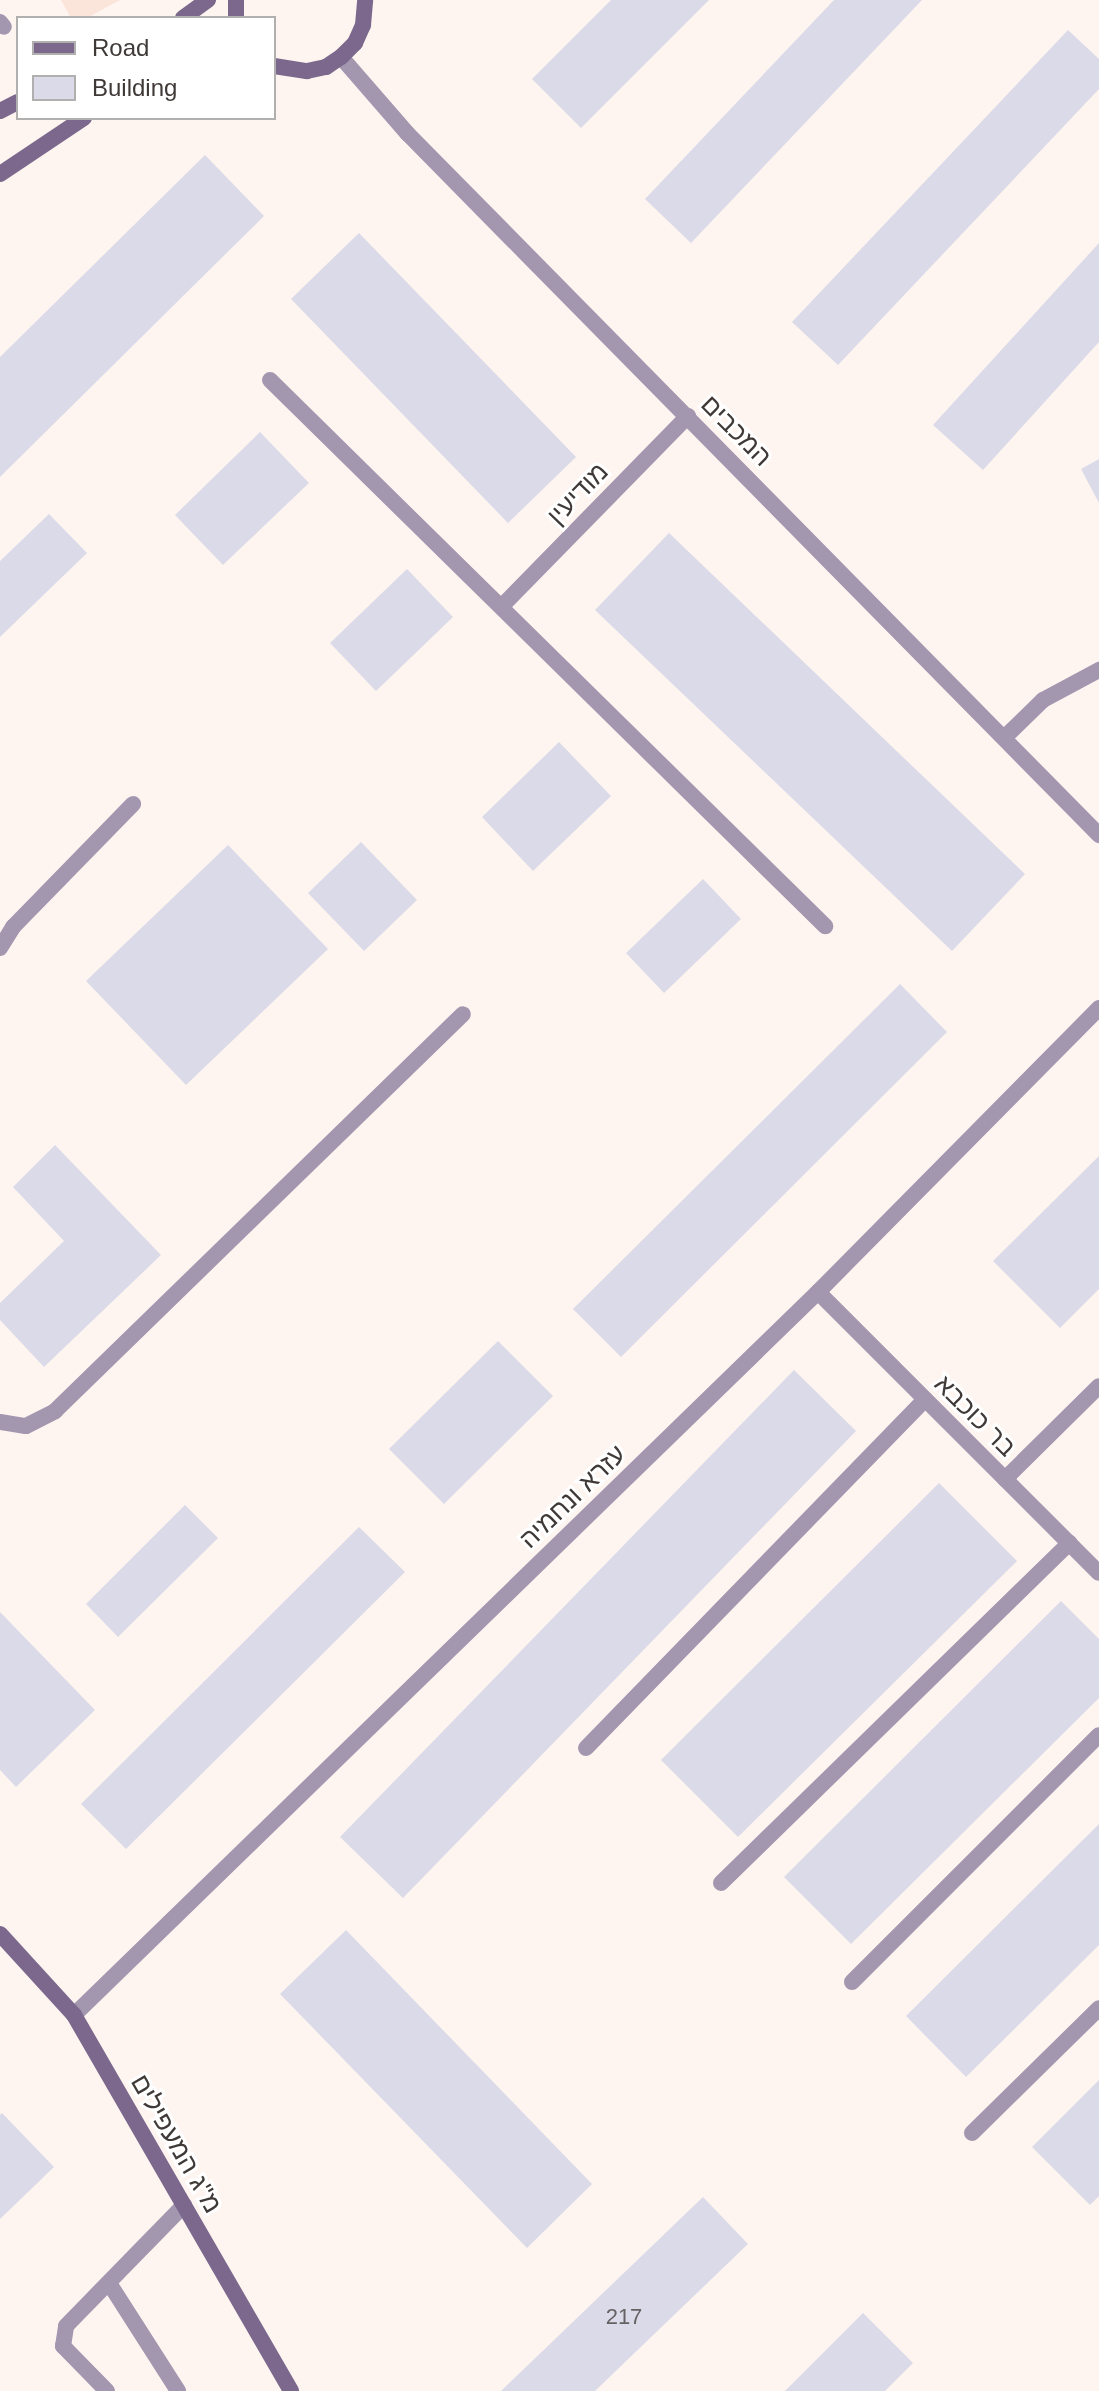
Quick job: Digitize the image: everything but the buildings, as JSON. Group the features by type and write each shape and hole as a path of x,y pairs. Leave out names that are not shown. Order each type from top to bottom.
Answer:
{"street":[{"path":"186,16 208,0"},
{"path":"276,66 307,71 326,67 341,57 359,34 367,2"},
{"name":"המכבים","path":"341,57 407,133 1099,835"},
{"path":"0,174 81,120"},
{"path":"270,380 825,926"},
{"name":"מודיעין","path":"502,606 688,416"},
{"path":"1005,737 1043,700 1099,670"},
{"path":"0,948 13,927 133,804"},
{"name":"עזרא ונחמיה","path":"74,2015 818,1292 1099,1008"},
{"path":"0,1422 26,1426 55,1411 463,1014"},
{"name":"בר כוכבא","path":"818,1292 1099,1573"},
{"path":"1005,1479 1099,1386"},
{"path":"586,1748 925,1400"},
{"path":"721,1883 1069,1543"},
{"path":"852,1982 1099,1735"},
{"name":"מ\"ג המעפילים","path":"0,1934 74,2015 291,2391"},
{"path":"972,2133 1099,2008"},
{"path":"107,2391 63,2346 66,2326 184,2205"},
{"path":"109,2283 178,2391"}],"shaded area":[{"path":"61,0 120,0 91,16 70,16"}]}
